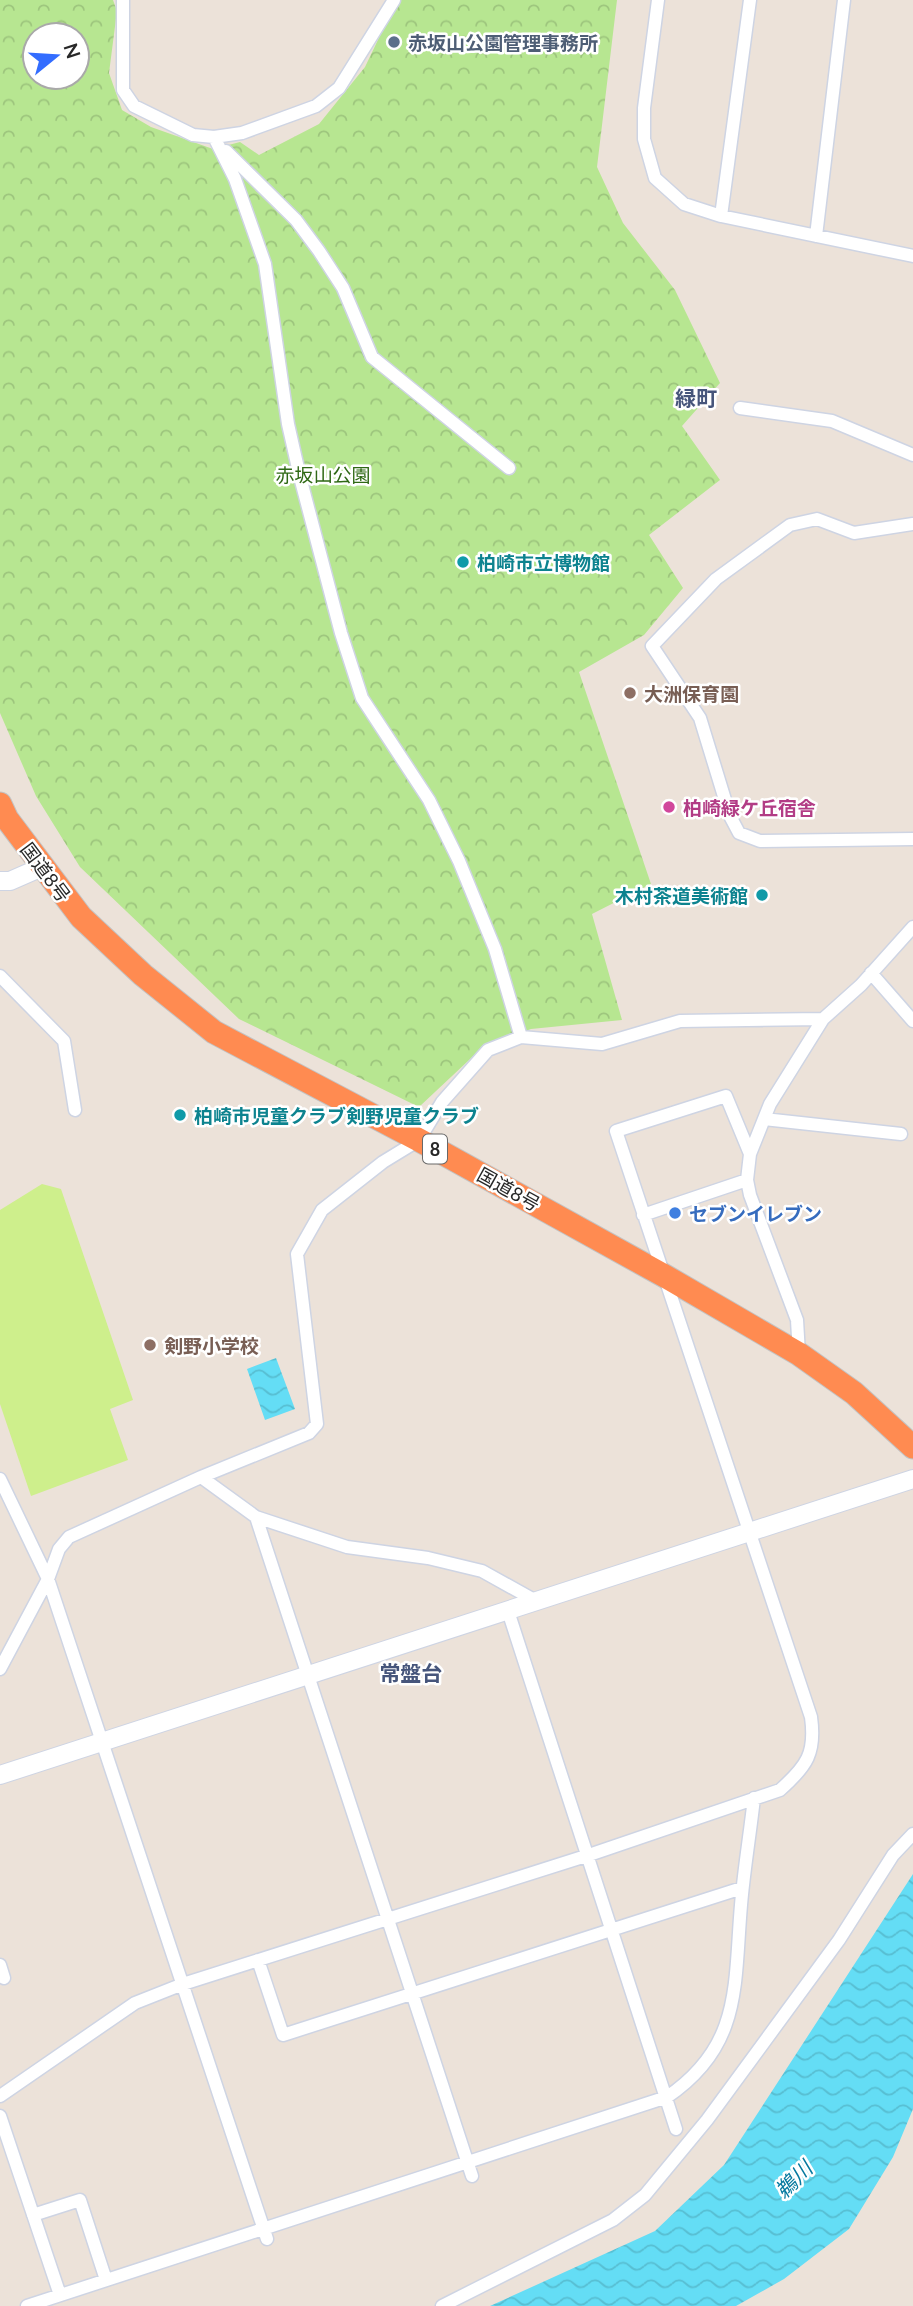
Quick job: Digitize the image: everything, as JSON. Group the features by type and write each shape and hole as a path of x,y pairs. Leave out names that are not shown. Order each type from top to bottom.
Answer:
{"highway":[{"name":"国道8号","path":"0,804 42,867 81,917 143,975 214,1032 419,1140 663,1275 799,1354 854,1394 913,1447"}],"street":[{"path":"123,0 122,90 134,106 193,135 214,137 242,133 316,106 339,88 394,0"},
{"path":"658,0 644,108 644,139 655,178 684,204 721,216 913,256"},
{"path":"721,216 750,0"},
{"path":"816,236 844,0"},
{"path":"214,137 234,161 296,220 319,251 343,288 372,358 509,468"},
{"path":"214,137 235,179 265,264 294,451 341,633 362,698 429,800 459,861 495,949 521,1037"},
{"path":"740,408 832,421 913,455"},
{"path":"913,524 854,533 817,520 790,525 716,579 652,646 699,718 730,816 739,833 760,841 913,839"},
{"path":"0,881 10,881 42,867"},
{"path":"799,1354 797,1320 750,1195 747,1180 750,1154 770,1104 822,1019 871,973 913,927"},
{"path":"871,973 913,1021"},
{"path":"0,976 64,1041 75,1110"},
{"path":"0,1669 48,1579 59,1549 69,1537 201,1477 309,1433 317,1424 297,1254 322,1210 383,1162 419,1140 442,1102 488,1050 521,1037 602,1044 680,1021 822,1019"},
{"path":"0,2096 135,2003 183,1984 589,1855 780,1790 802,1771 814,1739 811,1717 751,1530 616,1131 726,1096 750,1154"},
{"path":"764,1119 901,1134"},
{"path":"643,1214 747,1180"},
{"path":"201,1477 256,1517 347,1548 428,1558 482,1572 536,1601"},
{"path":"0,1479 48,1579 265,2234"},
{"path":"0,1775 913,1479"},
{"path":"256,1517 390,1919 472,2176"},
{"path":"508,1611 676,2129"},
{"path":"27,2306 265,2234 467,2162 667,2097 699,2071 724,2033 732,2007 742,1888 754,1798"},
{"path":"442,2306 613,2220 645,2195 707,2120 839,1940 893,1855 913,1833"},
{"path":"258,1960 283,2035 742,1888"},
{"path":"0,1965 4,1978"},
{"path":"0,2116 60,2295"},
{"path":"33,2215 80,2200 106,2280"}],"green space":[{"name":"赤坂山公園","path":"0,0 113,0 117,11 109,73 122,110 151,127 213,149 240,142 259,155 319,124 365,67 397,0 617,0 597,167 623,223 675,290 720,383 682,426 720,480 649,535 683,588 644,635 579,672 651,884 592,914 622,1020 531,1029 484,1046 419,1107 239,1019 80,867 36,796 0,713"},
{"path":"42,1184 61,1189 133,1400 110,1409 128,1460 31,1496 0,1404 0,1210"}],"water":[{"path":"276,1358 295,1409 265,1420 247,1369"},
{"name":"鵜川","path":"913,1874 913,2109 893,2157 849,2229 784,2279 736,2306 490,2306 655,2231 724,2165"}],"place":[{"name":"赤坂山公園管理事務所","path":"394,42"},
{"name":"柏崎市立博物館","path":"463,562"},
{"name":"大洲保育園","path":"630,693"},
{"name":"柏崎緑ケ丘宿舎","path":"669,807"},
{"name":"木村茶道美術館","path":"762,895"},
{"name":"柏崎市児童クラブ剣野児童クラブ","path":"180,1115"},
{"name":"セブンイレブン","path":"675,1213"},
{"name":"剣野小学校","path":"150,1345"}],"district":[{"name":"緑町","path":"696,397"},
{"name":"常盤台","path":"411,1672"}]}
